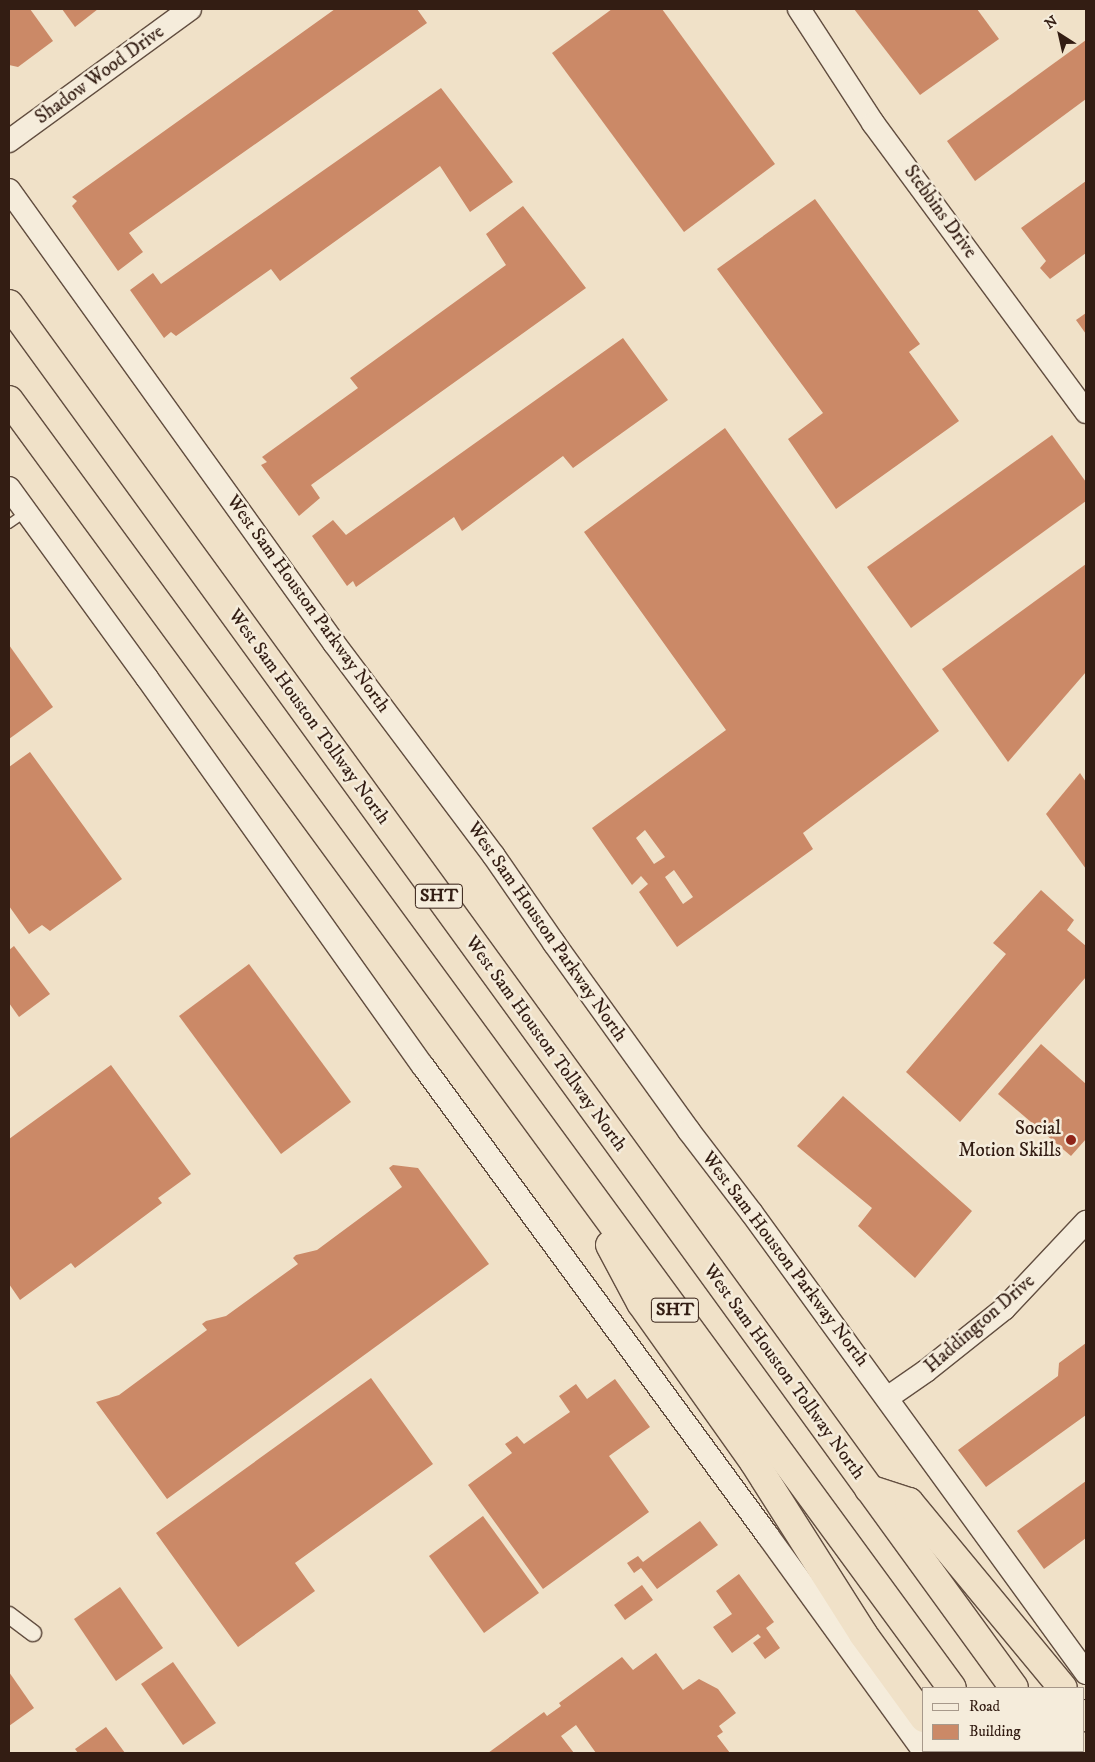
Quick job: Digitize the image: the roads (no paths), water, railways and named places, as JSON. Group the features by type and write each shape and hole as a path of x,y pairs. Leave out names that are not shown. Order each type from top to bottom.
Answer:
{"highway":[{"name":"West Sam Houston Tollway North","path":"9,304 1013,1687"},
{"name":"SHT","path":"9,400 951,1687"},
{"path":"564,1158 641,1303 754,1462 863,1634 922,1715"},
{"path":"869,1489 909,1502 1062,1687"}],"main road":[{"name":"Shadow Wood Drive","path":"9,141 190,9"},
{"name":"Stebbins Drive","path":"799,9 873,123 1086,412"},
{"name":"West Sam Houston Parkway North","path":"9,190 339,649 494,856 689,1131 888,1398 1086,1673"},
{"path":"9,488 18,518 147,678 423,1066 768,1536 922,1750"},
{"name":"Haddington Drive","path":"888,1398 926,1371 1004,1309 1086,1222"}],"street":[{"path":"9,1616 33,1633"}],"place":[{"name":"Social Motion Skills","path":"1071,1140"}]}
